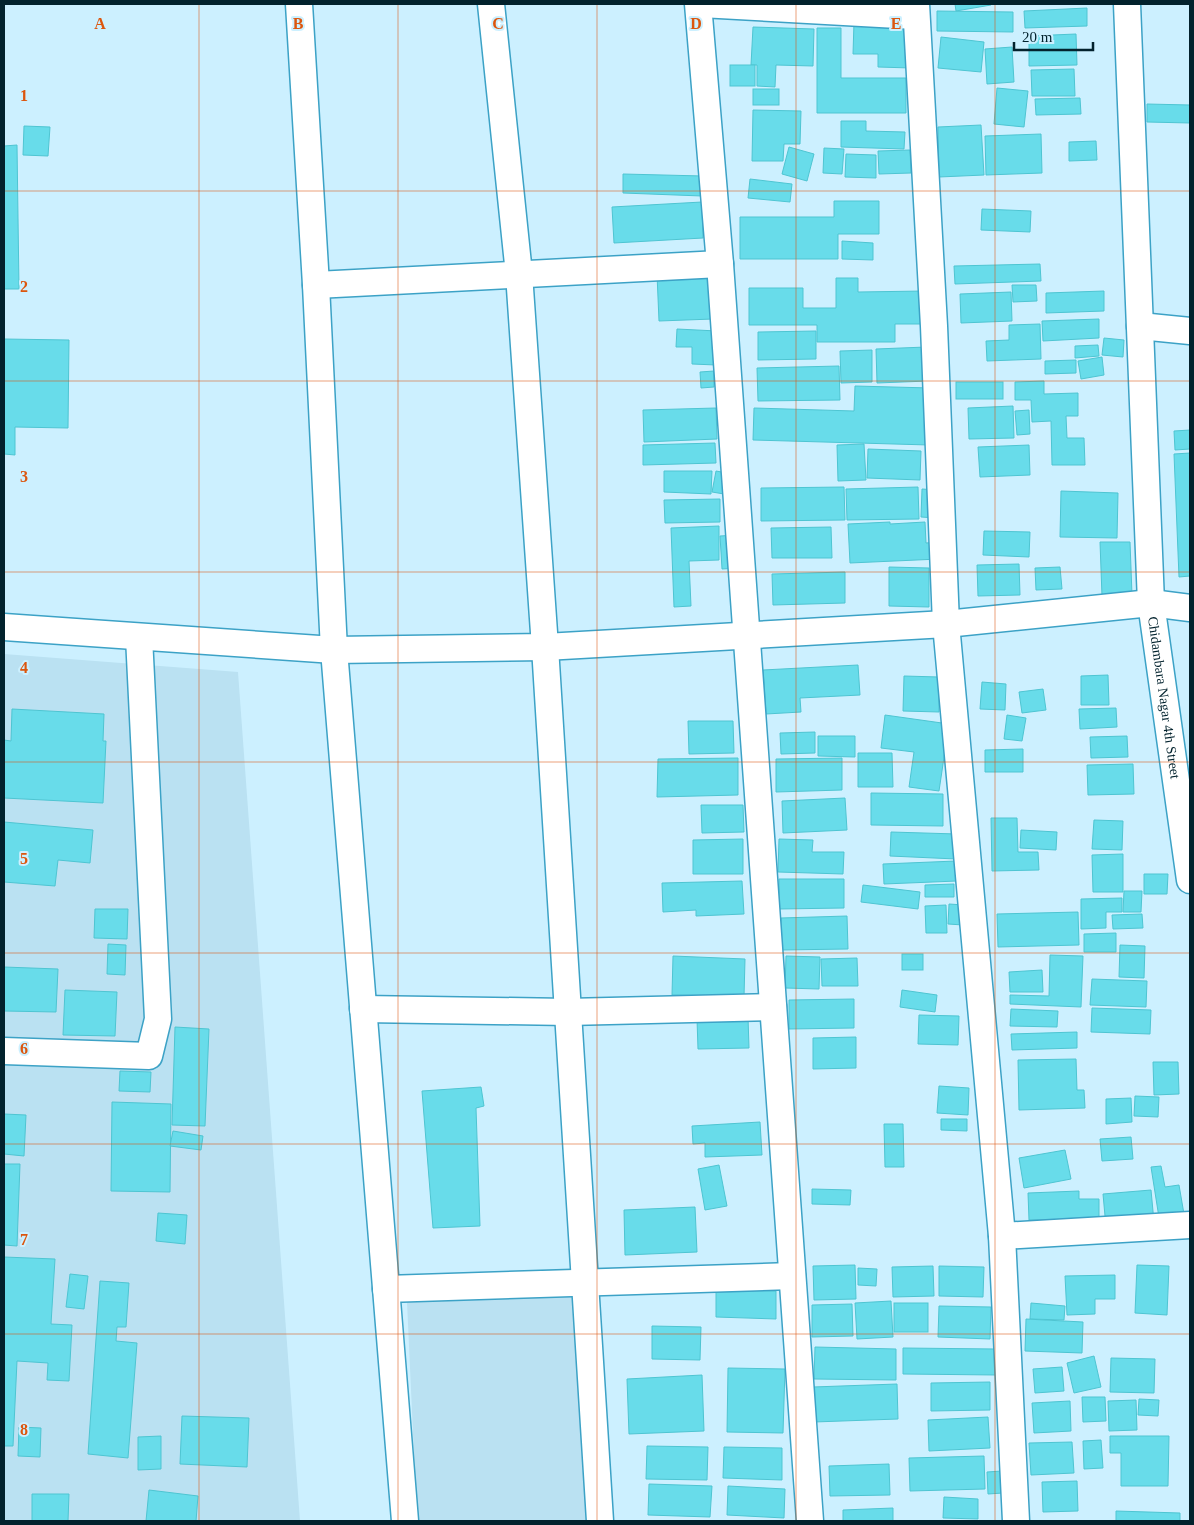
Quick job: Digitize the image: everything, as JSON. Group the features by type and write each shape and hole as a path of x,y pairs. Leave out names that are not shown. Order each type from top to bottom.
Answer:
{"street":[{"path":"299,4 316,285 334,650 405,1521"},
{"path":"492,4 519,274 546,647 600,1521"},
{"path":"810,1521 720,264 699,4 916,10 934,326 946,624 1002,1236 1016,1521"},
{"name":"Chidambara Nagar 4th Street","path":"1127,4 1151,603 1190,880"},
{"path":"316,285 720,264"},
{"path":"1140,326 1190,331"},
{"path":"4,627 334,650 546,647 946,624 1151,603 1190,608"},
{"path":"4,1051 148,1056 158,1018 139,637"},
{"path":"363,1009 568,1012 773,1007"},
{"path":"1002,1236 1190,1225"},
{"path":"386,1289 792,1276"}],"shaded area":[{"path":"4,654 238,672 300,1521 4,1521"},
{"path":"576,1294 587,1521 417,1521 407,1302"}],"building":[{"path":"955,4 991,4 991,5 956,11"},
{"path":"1087,8 1087,26 1025,28 1024,11"},
{"path":"937,11 1013,12 1013,32 937,31"},
{"path":"854,22 911,23 911,68 878,67 878,54 853,54"},
{"path":"753,27 814,29 813,66 776,65 775,87 757,86 757,65 751,65"},
{"path":"817,28 841,28 841,78 906,78 906,113 817,113"},
{"path":"1076,34 1077,65 1029,66 1029,36"},
{"path":"941,37 984,42 981,72 938,68"},
{"path":"1012,47 1014,82 987,84 985,49"},
{"path":"730,65 755,65 755,86 730,86"},
{"path":"1074,69 1075,96 1032,96 1031,70"},
{"path":"997,88 1028,91 1024,127 994,124"},
{"path":"753,89 779,89 779,105 753,105"},
{"path":"1080,98 1081,114 1036,115 1035,99"},
{"path":"1147,104 1190,105 1190,123 1147,122"},
{"path":"753,110 801,111 800,144 784,144 783,161 752,161"},
{"path":"841,121 866,121 866,131 905,132 904,149 841,147"},
{"path":"981,125 984,175 939,177 938,127"},
{"path":"24,126 50,127 48,156 23,155"},
{"path":"1041,134 1042,173 986,175 985,136"},
{"path":"1096,141 1097,160 1069,161 1069,142"},
{"path":"17,145 19,289 4,289 4,146"},
{"path":"789,147 814,154 807,181 782,174"},
{"path":"824,148 844,149 842,174 823,173"},
{"path":"910,150 911,173 879,174 878,151"},
{"path":"846,154 876,155 876,178 845,177"},
{"path":"623,174 703,176 702,196 623,193"},
{"path":"750,179 792,184 790,202 748,198"},
{"path":"834,201 879,201 879,234 838,234 838,259 740,259 740,217 834,217"},
{"path":"702,202 703,238 614,243 612,207"},
{"path":"982,209 1031,211 1030,232 981,230"},
{"path":"842,241 873,243 873,260 842,259"},
{"path":"1040,264 1041,281 955,284 954,266"},
{"path":"711,271 713,319 659,321 657,274"},
{"path":"836,278 858,278 858,292 924,291 924,324 895,324 895,342 817,342 817,325 749,325 749,288 803,288 803,308 836,308"},
{"path":"1012,285 1036,285 1037,301 1013,302"},
{"path":"1104,291 1104,311 1046,313 1046,293"},
{"path":"1011,292 1012,321 961,323 960,294"},
{"path":"1099,319 1099,338 1043,341 1042,321"},
{"path":"1040,324 1041,359 987,361 986,341 1009,340 1009,325"},
{"path":"677,329 717,331 716,365 692,364 692,347 676,347"},
{"path":"816,331 816,359 758,360 758,332"},
{"path":"1104,338 1124,340 1123,357 1102,355"},
{"path":"4,339 69,340 68,428 15,427 15,455 4,454"},
{"path":"1098,345 1099,356 1075,358 1075,346"},
{"path":"926,347 928,381 877,383 876,349"},
{"path":"872,350 872,382 841,383 840,351"},
{"path":"1102,357 1104,375 1081,379 1078,361"},
{"path":"1076,360 1076,373 1045,374 1045,361"},
{"path":"839,366 840,400 758,401 757,368"},
{"path":"714,371 714,387 701,388 700,372"},
{"path":"1044,381 1044,394 1078,393 1078,416 1066,416 1067,438 1084,438 1085,465 1052,465 1051,421 1032,422 1031,400 1015,400 1015,382"},
{"path":"956,382 1003,382 1003,399 956,399"},
{"path":"855,386 931,388 929,445 753,440 754,408 854,411"},
{"path":"1013,406 1014,438 969,439 968,408"},
{"path":"716,408 717,439 644,442 643,410"},
{"path":"1029,410 1030,434 1017,435 1015,411"},
{"path":"1190,430 1190,449 1175,450 1174,431"},
{"path":"715,443 716,463 643,465 643,445"},
{"path":"864,444 866,480 838,481 837,445"},
{"path":"1029,445 1030,475 980,477 978,447"},
{"path":"868,449 921,451 920,480 867,478"},
{"path":"1190,453 1190,576 1179,577 1174,454"},
{"path":"664,471 712,471 711,494 664,492"},
{"path":"716,471 727,473 724,494 712,492"},
{"path":"844,487 845,520 761,521 761,488"},
{"path":"918,487 919,519 847,520 846,489"},
{"path":"922,489 938,490 936,518 921,517"},
{"path":"1061,491 1118,493 1117,538 1060,537"},
{"path":"720,499 720,522 665,523 664,500"},
{"path":"890,522 890,524 925,522 926,543 939,542 939,559 850,563 848,524"},
{"path":"719,526 719,560 689,561 691,606 674,607 671,528"},
{"path":"831,527 832,558 772,558 771,528"},
{"path":"984,531 1030,532 1029,557 983,555"},
{"path":"737,535 739,568 722,569 720,536"},
{"path":"1100,542 1130,542 1132,595 1102,596"},
{"path":"1019,564 1020,595 978,596 977,565"},
{"path":"889,567 929,568 929,607 889,606"},
{"path":"1060,567 1062,589 1036,590 1035,568"},
{"path":"845,572 845,603 773,605 772,574"},
{"path":"858,665 860,695 800,698 801,712 766,714 763,670"},
{"path":"1108,675 1109,705 1081,705 1081,676"},
{"path":"904,676 939,677 939,712 903,711"},
{"path":"982,682 1006,684 1005,710 980,709"},
{"path":"1043,689 1046,710 1022,713 1019,692"},
{"path":"1116,708 1117,727 1080,729 1079,709"},
{"path":"12,709 104,714 103,741 106,741 103,803 4,798 4,740 11,741"},
{"path":"885,715 949,724 939,791 909,787 914,752 881,748"},
{"path":"1007,715 1026,718 1022,741 1004,739"},
{"path":"688,721 733,721 734,753 689,754"},
{"path":"815,732 815,753 781,754 780,733"},
{"path":"818,736 855,736 855,757 818,756"},
{"path":"1127,736 1128,757 1091,758 1090,737"},
{"path":"1023,749 1023,772 985,772 985,750"},
{"path":"858,753 892,753 893,787 858,787"},
{"path":"738,758 738,795 657,797 658,759"},
{"path":"842,758 842,790 776,792 776,759"},
{"path":"1133,764 1134,794 1088,795 1087,765"},
{"path":"871,793 943,794 943,826 871,825"},
{"path":"845,798 847,830 783,833 782,801"},
{"path":"701,805 743,805 744,832 702,833"},
{"path":"991,818 1017,818 1018,852 1038,852 1039,870 992,871"},
{"path":"1094,820 1123,821 1122,850 1092,849"},
{"path":"4,822 93,830 90,863 58,860 55,886 4,882"},
{"path":"1021,830 1057,832 1056,850 1020,848"},
{"path":"891,832 957,834 956,859 890,856"},
{"path":"743,839 743,874 693,874 693,840"},
{"path":"779,839 813,840 812,852 844,852 843,874 778,872"},
{"path":"1123,854 1123,892 1093,892 1092,855"},
{"path":"956,861 957,881 884,884 883,864"},
{"path":"1144,874 1168,874 1167,894 1144,894"},
{"path":"779,879 844,879 844,908 779,909"},
{"path":"742,881 744,914 696,916 696,910 663,912 662,883"},
{"path":"954,884 954,897 925,897 925,885"},
{"path":"863,885 920,892 918,909 861,902"},
{"path":"1124,891 1142,891 1141,912 1123,912"},
{"path":"1122,898 1122,912 1106,912 1106,928 1081,929 1081,899"},
{"path":"949,904 964,905 963,925 948,924"},
{"path":"946,905 947,933 926,933 925,906"},
{"path":"95,909 128,909 127,939 94,938"},
{"path":"1078,912 1079,945 998,947 997,914"},
{"path":"1142,914 1143,928 1113,929 1112,915"},
{"path":"847,916 848,949 781,950 781,918"},
{"path":"1116,933 1116,952 1084,952 1084,934"},
{"path":"108,944 126,945 125,975 107,974"},
{"path":"1120,945 1145,946 1144,978 1119,977"},
{"path":"902,954 923,954 923,970 902,970"},
{"path":"1050,955 1083,956 1081,1007 1010,1004 1010,995 1049,996"},
{"path":"673,956 745,959 744,997 672,995"},
{"path":"786,956 820,957 819,989 785,988"},
{"path":"857,958 858,986 822,986 821,959"},
{"path":"4,967 58,969 56,1012 4,1011"},
{"path":"1042,970 1043,992 1010,992 1009,972"},
{"path":"1092,979 1147,981 1146,1007 1090,1005"},
{"path":"65,990 117,992 115,1036 63,1035"},
{"path":"902,990 937,995 935,1012 900,1007"},
{"path":"854,999 854,1028 789,1029 789,1000"},
{"path":"1092,1008 1151,1010 1150,1034 1091,1032"},
{"path":"1011,1009 1058,1011 1057,1027 1010,1026"},
{"path":"919,1015 959,1016 958,1045 918,1044"},
{"path":"748,1017 749,1048 698,1049 697,1019"},
{"path":"175,1027 209,1029 205,1126 172,1125"},
{"path":"1077,1032 1077,1048 1012,1050 1011,1034"},
{"path":"856,1037 856,1068 813,1069 813,1038"},
{"path":"1076,1059 1077,1090 1084,1090 1085,1108 1019,1110 1018,1060"},
{"path":"1153,1062 1178,1062 1179,1094 1154,1095"},
{"path":"120,1071 151,1072 150,1092 119,1091"},
{"path":"939,1086 969,1088 968,1115 937,1113"},
{"path":"481,1087 484,1106 476,1108 480,1226 433,1228 422,1091"},
{"path":"1135,1096 1159,1097 1158,1117 1134,1116"},
{"path":"1131,1098 1132,1122 1106,1124 1106,1099"},
{"path":"112,1102 171,1104 170,1192 111,1191"},
{"path":"4,1114 26,1115 24,1156 4,1154"},
{"path":"941,1119 967,1119 967,1131 941,1130"},
{"path":"760,1122 762,1155 705,1157 705,1143 693,1144 692,1126"},
{"path":"884,1124 903,1124 904,1167 885,1167"},
{"path":"173,1131 203,1136 201,1150 170,1146"},
{"path":"1131,1137 1133,1159 1102,1161 1100,1139"},
{"path":"1065,1150 1071,1179 1024,1188 1019,1158"},
{"path":"4,1164 20,1164 17,1246 4,1245"},
{"path":"719,1165 727,1206 705,1210 698,1169"},
{"path":"1161,1166 1165,1187 1179,1185 1185,1220 1160,1224 1151,1167"},
{"path":"812,1189 851,1190 850,1205 812,1204"},
{"path":"1151,1190 1154,1222 1106,1227 1103,1194"},
{"path":"1079,1191 1079,1199 1099,1199 1099,1219 1029,1220 1028,1193"},
{"path":"695,1207 697,1252 625,1255 624,1210"},
{"path":"158,1213 187,1215 185,1244 156,1241"},
{"path":"4,1257 55,1259 51,1324 72,1325 69,1381 47,1380 48,1363 17,1361 13,1446 4,1446"},
{"path":"855,1265 856,1299 814,1300 813,1266"},
{"path":"1137,1265 1169,1266 1167,1315 1135,1313"},
{"path":"933,1266 934,1296 893,1297 892,1267"},
{"path":"939,1266 984,1267 983,1297 939,1296"},
{"path":"858,1268 877,1269 876,1286 858,1285"},
{"path":"70,1274 88,1276 84,1309 66,1307"},
{"path":"1115,1275 1115,1299 1095,1299 1095,1314 1067,1315 1065,1276"},
{"path":"100,1281 129,1283 126,1327 117,1327 116,1341 137,1343 128,1458 88,1454"},
{"path":"716,1289 776,1291 776,1319 716,1317"},
{"path":"891,1301 893,1337 857,1339 855,1303"},
{"path":"894,1303 928,1303 928,1332 894,1332"},
{"path":"1031,1303 1065,1306 1064,1320 1030,1319"},
{"path":"852,1304 853,1336 812,1337 812,1305"},
{"path":"939,1306 991,1307 990,1339 938,1337"},
{"path":"1026,1319 1083,1322 1082,1353 1025,1351"},
{"path":"652,1326 701,1327 700,1360 652,1359"},
{"path":"815,1347 896,1349 896,1380 814,1379"},
{"path":"903,1348 996,1349 996,1375 903,1374"},
{"path":"1094,1356 1101,1387 1074,1393 1067,1363"},
{"path":"1111,1358 1155,1359 1154,1393 1110,1392"},
{"path":"1062,1367 1064,1391 1035,1393 1033,1369"},
{"path":"728,1368 785,1369 783,1433 727,1432"},
{"path":"702,1375 704,1431 629,1434 627,1379"},
{"path":"990,1382 990,1410 931,1411 931,1383"},
{"path":"897,1384 898,1419 814,1422 813,1387"},
{"path":"1082,1397 1105,1397 1106,1421 1083,1422"},
{"path":"1139,1399 1159,1400 1158,1416 1138,1415"},
{"path":"1136,1400 1137,1430 1109,1431 1108,1401"},
{"path":"1070,1401 1071,1431 1034,1433 1032,1403"},
{"path":"182,1416 249,1418 247,1467 180,1464"},
{"path":"988,1417 990,1448 929,1451 928,1420"},
{"path":"19,1427 41,1428 40,1457 18,1456"},
{"path":"161,1436 161,1469 138,1470 138,1437"},
{"path":"1110,1436 1169,1436 1168,1486 1121,1486 1121,1453 1110,1453"},
{"path":"1101,1440 1103,1468 1084,1469 1083,1441"},
{"path":"1072,1442 1074,1473 1031,1475 1029,1443"},
{"path":"647,1446 708,1447 707,1480 646,1479"},
{"path":"724,1447 782,1448 782,1480 723,1478"},
{"path":"984,1456 985,1489 910,1491 909,1458"},
{"path":"889,1464 890,1495 830,1496 829,1466"},
{"path":"1002,1471 1003,1493 988,1494 987,1472"},
{"path":"1077,1481 1078,1511 1043,1512 1042,1482"},
{"path":"649,1484 712,1486 710,1517 648,1515"},
{"path":"728,1486 785,1489 784,1518 727,1515"},
{"path":"149,1490 198,1496 196,1521 146,1521"},
{"path":"32,1494 69,1494 68,1521 32,1521"},
{"path":"944,1497 978,1499 978,1519 943,1518"},
{"path":"893,1508 893,1521 843,1521 843,1510"},
{"path":"1116,1511 1180,1513 1180,1521 1116,1521"}]}
